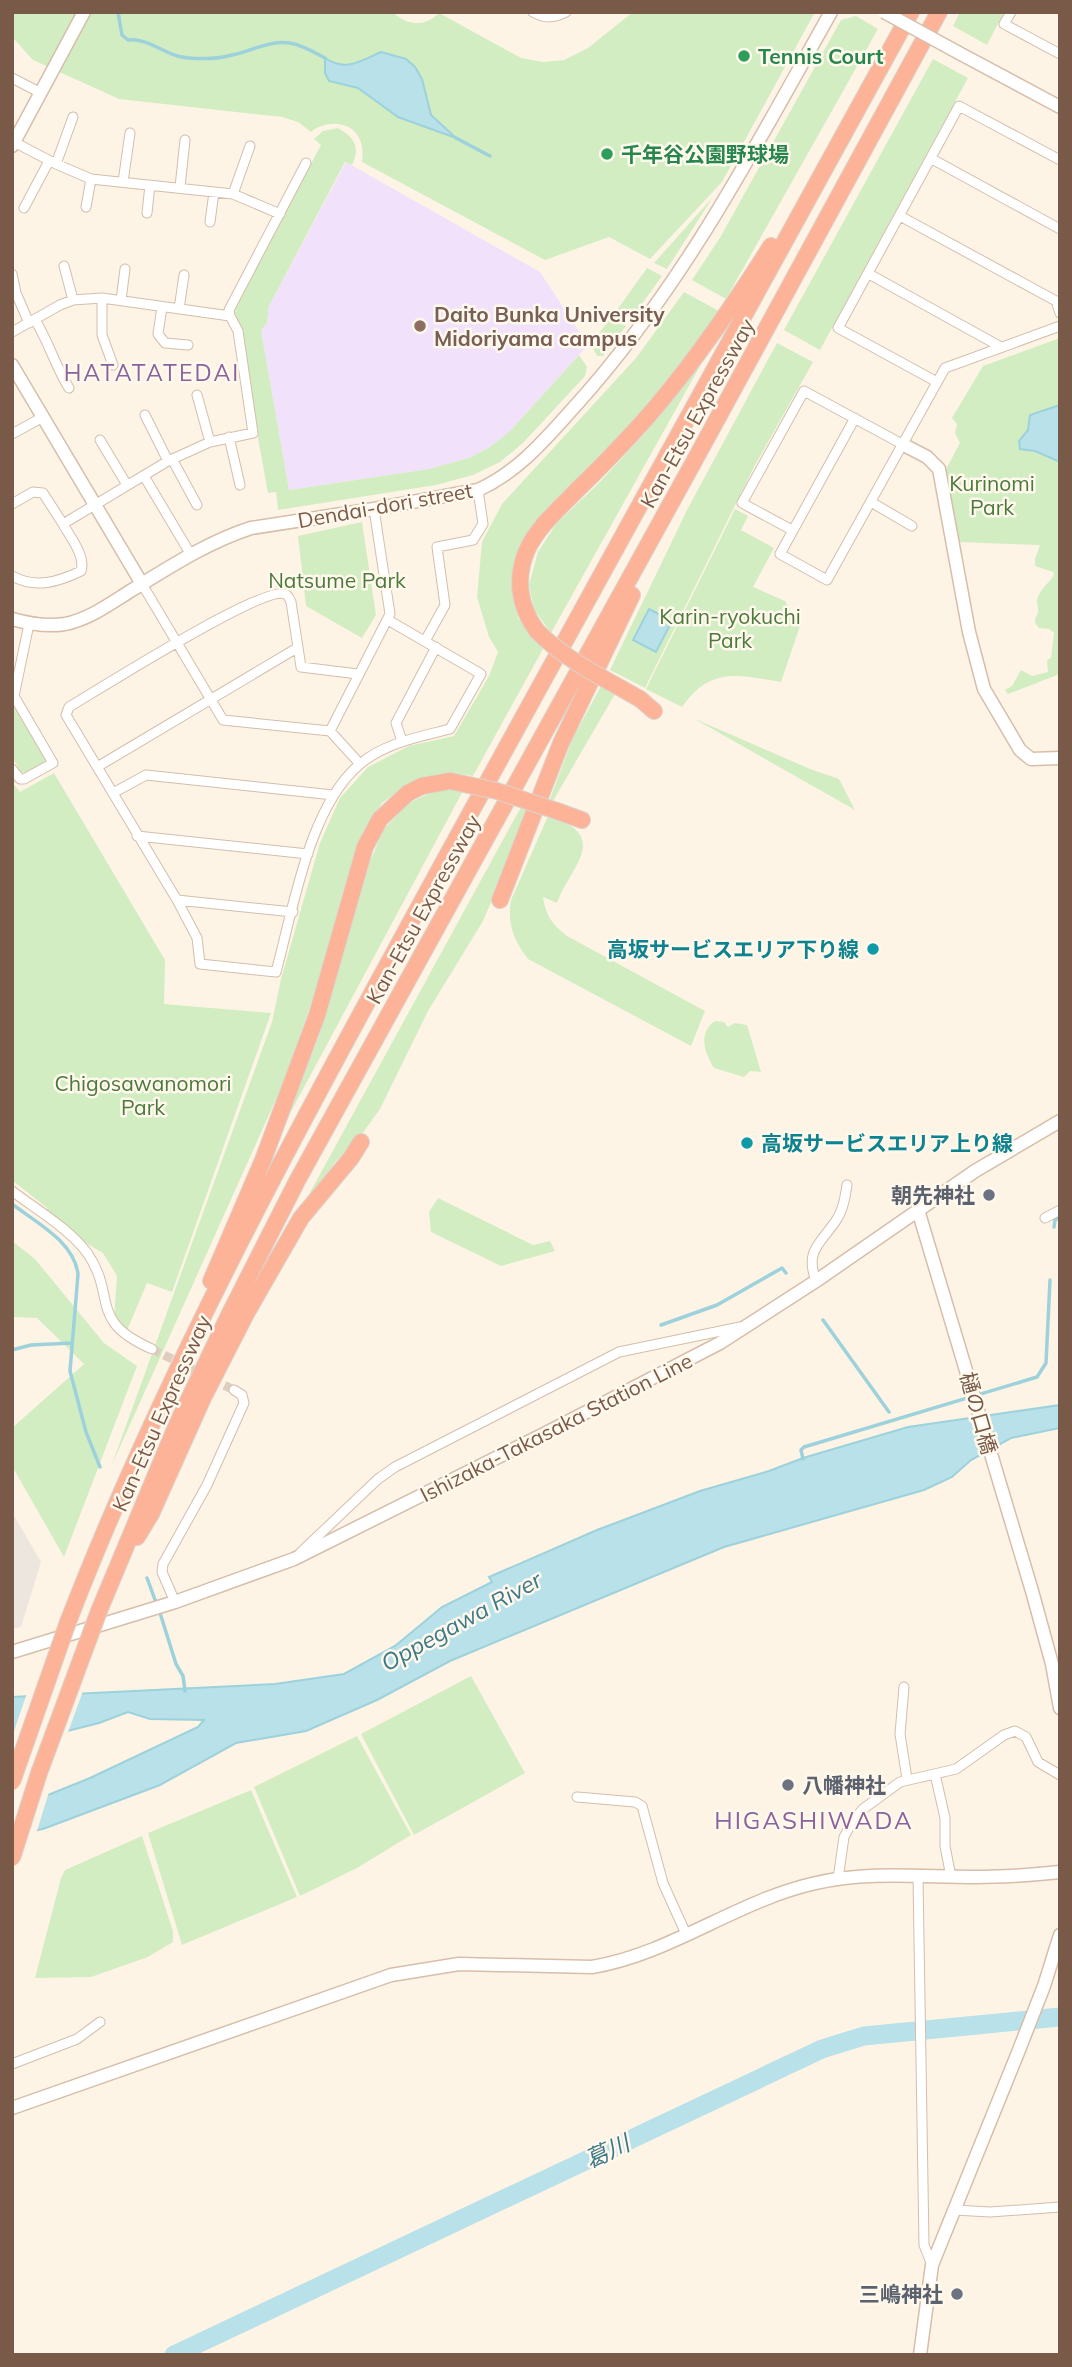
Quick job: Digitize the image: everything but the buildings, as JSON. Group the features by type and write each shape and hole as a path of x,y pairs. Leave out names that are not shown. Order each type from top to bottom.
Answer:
{"highway":[{"name":"Kan-Etsu Expressway","path":"12,1782 68,1622 127,1476 258,1208 353,1028 911,12"},
{"name":"Kan-Etsu Expressway","path":"12,1858 39,1773 108,1586 177,1424 285,1205 939,12"},
{"path":"654,711 640,699 572,660 537,631 521,603 520,580 524,557 537,533 643,422 676,382 746,286 842,137"},
{"path":"500,900 561,743 697,456"},
{"path":"127,1476 263,1160 317,1015 365,847 380,819 408,793 422,786 450,781 497,790 582,820"},
{"path":"108,1586 151,1514 203,1398 254,1301 301,1219 361,1142"}],"street":[{"path":"84,12 13,144 92,179 233,194 280,214"},
{"path":"533,12 542,17 556,17 566,12"},
{"name":"Dendai-dori street","path":"12,619 45,626 79,620 222,537 251,528 478,490 506,474 532,453 640,330 724,203 831,12"},
{"path":"884,12 1060,107"},
{"path":"1011,12 1004,24 1060,54"},
{"path":"12,78 41,93"},
{"path":"936,382 838,328 959,106 1060,160"},
{"path":"24,208 52,163 73,117"},
{"path":"123,182 130,133"},
{"path":"180,187 186,140"},
{"path":"233,194 250,146"},
{"path":"932,159 1060,229"},
{"path":"63,524 170,460 210,442 253,433 238,331 230,316 232,303 306,163"},
{"path":"86,207 92,179"},
{"path":"147,213 150,185"},
{"path":"210,222 214,192"},
{"path":"900,216 1056,301 1060,313"},
{"path":"64,266 73,300"},
{"path":"121,300 125,268"},
{"path":"12,274 16,293 50,346 57,369 69,388"},
{"path":"869,274 1001,347"},
{"path":"179,309 184,275"},
{"path":"12,332 73,300 102,298 230,316"},
{"path":"102,298 102,335 113,365"},
{"path":"162,307 158,334 165,343 188,345"},
{"path":"855,418 780,554 827,580 945,368 1060,326"},
{"path":"12,365 223,720 330,731 360,764"},
{"path":"792,530 742,503 804,391 927,457 939,469 969,632 984,689 1020,750 1031,759 1060,758"},
{"path":"197,395 210,442"},
{"path":"145,415 197,505"},
{"path":"12,435 43,417"},
{"path":"229,438 240,485"},
{"path":"100,440 127,485"},
{"path":"144,476 191,555"},
{"path":"425,641 445,605 437,547 473,540 483,524 478,490"},
{"path":"12,504 33,492 43,493 63,524 83,565 81,571 62,580 44,584 29,583 12,576"},
{"path":"871,502 912,526"},
{"path":"330,731 390,614 374,509"},
{"path":"358,674 301,667 291,602 288,595 283,593 264,596 234,609 69,707 66,715 197,938 201,964 276,972 308,854 333,795 360,764 402,741 450,729 481,674 388,620"},
{"path":"12,769 20,779 24,779 53,763 14,696 29,624"},
{"path":"402,741 396,723 436,647"},
{"path":"97,766 297,648"},
{"path":"113,793 146,775 333,795"},
{"path":"137,836 308,854"},
{"path":"177,900 293,912"},
{"name":"Ishizaka-Takasaka Station Line","path":"12,1652 149,1610 294,1559 612,1399 720,1343 1013,1147 1060,1121"},
{"path":"816,1281 811,1269 812,1255 844,1205 848,1185"},
{"path":"12,1191 87,1252 96,1268 108,1315 117,1328 152,1349"},
{"name":"樋の口橋","path":"918,1210 1030,1585 1052,1664 1060,1708"},
{"path":"1045,1218 1060,1210"},
{"path":"294,1559 378,1479 395,1467 619,1352 748,1325"},
{"path":"170,1603 162,1572 163,1564 207,1485 244,1403 242,1395 234,1390"},
{"path":"904,1688 900,1734 907,1779"},
{"path":"838,1879 844,1837 852,1822 874,1799 907,1779 956,1769 1004,1735 1015,1731 1026,1737 1038,1762 1060,1775"},
{"path":"936,1774 945,1818 945,1846 951,1877"},
{"path":"577,1797 635,1802 642,1806 663,1883 686,1934"},
{"path":"12,2108 391,1975 459,1964 592,1967 624,1960 777,1894 838,1879 878,1876 1002,1877 1060,1872"},
{"path":"918,1877 924,2245 932,2265"},
{"path":"920,2355 932,2265 1042,1991 1060,1935"},
{"path":"12,2064 77,2039 100,2022"},
{"path":"955,2210 1060,2207"}],"shaded area":[{"name":"Daito Bunka University Midoriyama campus","path":"346,162 540,272 588,345 510,431 490,447 469,458 429,469 289,490 261,330 267,323 269,306"},
{"path":"12,1512 41,1562 21,1627 12,1629"}],"green space":[{"path":"12,12 393,12 404,20 416,23 428,21 439,13 521,58 543,62 564,60 588,48 633,12 815,12 722,182 650,259 609,237 545,260 362,162 360,140 356,133 345,126 323,125 311,132 298,122 282,117 119,99 33,60 12,37"},
{"path":"960,12 1004,12 987,45 953,26"},
{"path":"856,16 878,29 726,299 692,280 721,236 841,20"},
{"path":"933,59 968,78 820,350 784,330"},
{"path":"338,128 352,139 356,148 355,159 352,165 345,162 269,306 267,323 261,330 289,490 429,469 469,458 490,447 510,431 579,355 587,367 585,376 523,443 500,462 473,475 436,485 278,510 276,492 268,493 235,312 238,301 321,145 314,139 323,131"},
{"path":"713,197 667,269 654,263"},
{"path":"647,268 662,276 631,319 617,310"},
{"path":"684,292 719,311 631,424 544,511 519,545 512,578 518,618 543,649 473,776 454,773 411,782 382,803 362,833 316,989 285,1079 111,1467 272,1022 281,979 320,843 340,798 368,767 409,746 454,736 489,676 498,652 489,637 477,597 482,542 502,504 636,358"},
{"path":"612,316 626,326 603,356 597,356 591,344"},
{"name":"Kurinomi Park","path":"1060,338 1060,674 1008,694 1005,690 1012,686 1021,670 1032,676 1048,672 1047,660 1051,658 1054,633 1049,629 1039,628 1035,620 1038,596 1054,575 1053,572 1035,566 1040,545 957,542 945,471 960,443 955,433 957,424 952,418 983,366"},
{"path":"777,343 813,362 754,467 645,688 610,670 687,510"},
{"path":"709,350 551,633 534,609 529,585 538,552 556,524 646,432"},
{"name":"Karin-ryokuchi Park","path":"735,509 748,516 741,530 774,548 753,587 785,601 800,626 781,682 726,676 704,685 682,707 646,689"},
{"name":"Natsume Park","path":"362,522 376,615 362,638 306,606 298,536"},
{"path":"601,686 615,694 553,801 550,799 572,740"},
{"path":"12,703 45,757 44,764 28,773 21,772 12,757"},
{"path":"693,718 839,779 855,810"},
{"name":"Chigosawanomori Park","path":"54,773 165,960 164,1004 271,1013 172,1292 147,1283 128,1328 130,1331 114,1318 117,1276 103,1253 84,1242 12,1180 12,782 20,792"},
{"path":"440,788 464,789 287,1119 319,1036 370,862 383,830 409,803"},
{"path":"521,807 531,809 483,921 428,1011 380,1109 357,1141 336,1161 301,1209"},
{"path":"548,816 568,824 579,833 583,843 582,853 557,903 543,897 550,919 567,936 705,1011 691,1046 528,959 519,946 511,924 511,900"},
{"path":"715,1021 724,1022 728,1027 735,1023 747,1025 761,1072 750,1071 744,1077 714,1068 704,1043 706,1031"},
{"path":"438,1198 533,1245 550,1241 555,1251 501,1266 431,1232 429,1212"},
{"path":"12,1241 35,1259 104,1343 137,1366 64,1557 12,1466 12,1428 84,1364 37,1318 12,1317"},
{"path":"471,1676 525,1773 414,1835 361,1734"},
{"path":"357,1736 411,1835 357,1868 300,1896 254,1787"},
{"path":"251,1790 297,1897 182,1945 148,1833"},
{"path":"142,1836 173,1931 173,1942 148,1957 91,1977 35,1978 65,1870"}],"water":[{"path":"381,52 406,59 415,67 422,79 431,115 456,138 398,117 358,88 329,81 325,73 325,58 346,65"},
{"path":"1060,405 1060,462 1035,451 1020,449 1019,441 1028,430 1030,415"},
{"path":"649,609 672,621 656,652 633,640"},
{"name":"Oppegawa River","path":"1060,1405 1060,1428 1011,1438 971,1460 952,1477 924,1490 724,1547 450,1661 377,1700 306,1731 236,1743 160,1785 43,1829 12,1835 18,1807 90,1778 198,1727 204,1720 150,1719 128,1712 99,1723 12,1745 12,1697 275,1684 344,1674 395,1646 442,1607 492,1582 489,1577 597,1530 700,1491 908,1427"}],"pier":[{"path":"83,1691 67,1735 12,1748 12,1737 27,1693"},
{"path":"49,1792 36,1834 12,1839 12,1804"}],"waterway":[{"path":"118,12 122,35 128,40 144,42 181,57 222,57 283,42 299,45 325,58"},
{"path":"456,138 490,156"},
{"path":"12,1204 53,1234 70,1252 75,1263 78,1274 70,1371 86,1432 100,1467"},
{"path":"1054,1227 1055,1220 1060,1217"},
{"path":"661,1325 717,1305 782,1268 786,1273"},
{"path":"803,1459 801,1450 804,1447 1037,1377 1046,1363 1050,1280"},
{"path":"823,1320 889,1412"},
{"path":"12,1350 31,1345 72,1343"},
{"path":"147,1578 176,1664 183,1676 185,1691"},
{"name":"葛川","path":"174,2355 822,2049 864,2036 1060,2017"}],"tunnel":[{"path":"152,1349 234,1390"}],"place":[{"name":"Tennis Court","path":"744,56"},
{"name":"千年谷公園野球場","path":"607,154"},
{"name":"Daito Bunka University Midoriyama campus","path":"420,326"},
{"name":"高坂サービスエリア下り線","path":"873,949"},
{"name":"高坂サービスエリア上り線","path":"747,1143"},
{"name":"朝先神社","path":"989,1195"},
{"name":"八幡神社","path":"788,1785"},
{"name":"三嶋神社","path":"957,2294"}],"district":[{"name":"HATATATEDAI","path":"152,372"},
{"name":"HIGASHIWADA","path":"814,1820"}]}
